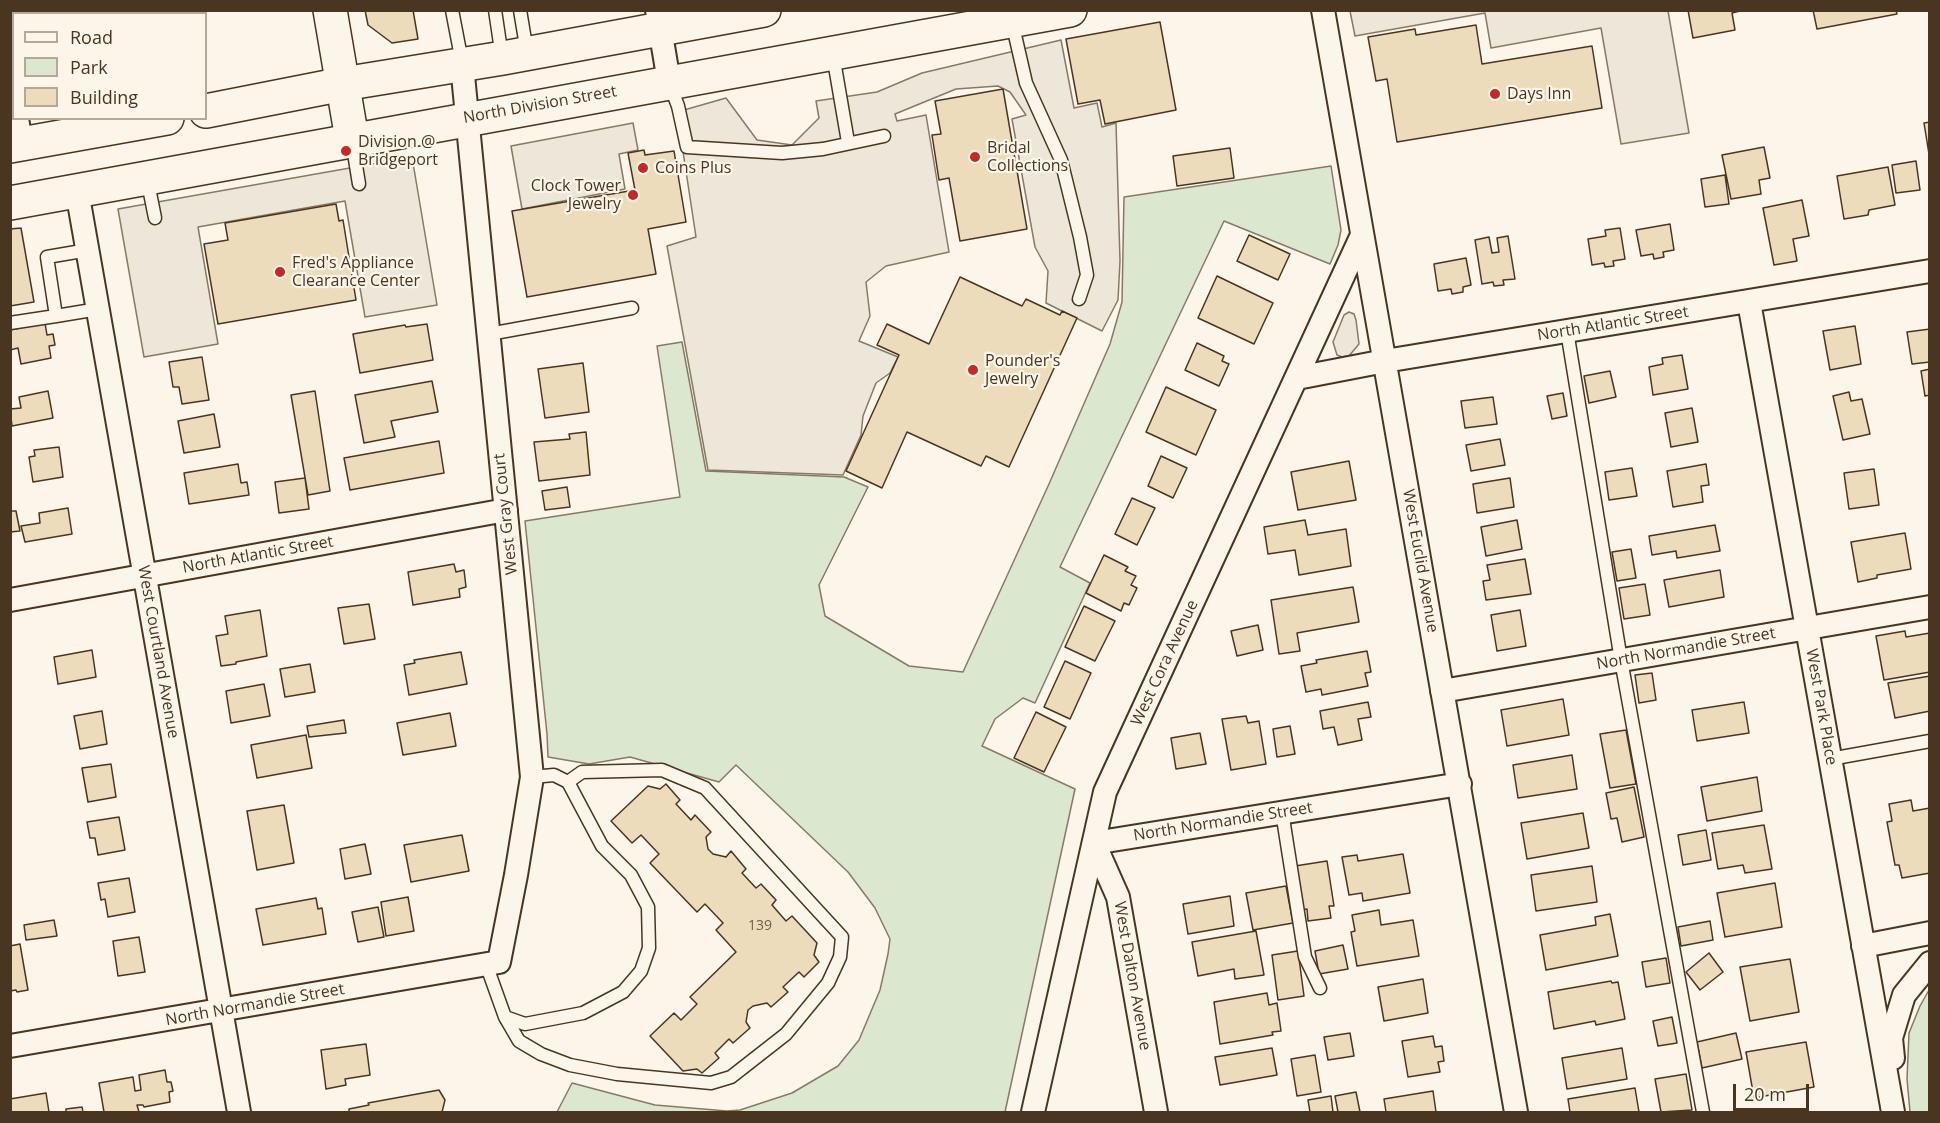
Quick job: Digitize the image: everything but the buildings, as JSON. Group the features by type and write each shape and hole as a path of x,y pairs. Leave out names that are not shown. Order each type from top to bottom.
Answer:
{"main road":[{"path":"330,10 352,139"},
{"path":"207,111 342,84 515,56 659,20 764,10"},
{"name":"North Division Street","path":"10,203 1070,10"},
{"path":"16,136 150,120"}],"street":[{"name":"West Euclid Avenue","path":"1323,10 1516,1113"},
{"path":"659,20 669,82"},
{"name":"West Gray Court","path":"462,65 532,777 516,875 492,963"},
{"name":"West Courtland Avenue","path":"77,191 239,1113"},
{"name":"West Cora Avenue","path":"1033,1113 1105,792 1362,235"},
{"name":"North Atlantic Street","path":"1297,378 1385,361 1929,271"},
{"name":"West Park Place","path":"1749,302 1894,1113"},
{"name":"North Atlantic Street","path":"10,600 506,510"},
{"name":"North Normandie Street","path":"1442,691 1929,607"},
{"name":"North Normandie Street","path":"1094,843 1460,784"},
{"name":"West Dalton Avenue","path":"1094,843 1118,897 1156,1113"},
{"path":"1863,946 1929,933"},
{"name":"North Normandie Street","path":"10,1046 492,963"},
{"path":"1894,1113 1892,1038 1904,995 1929,963"}],"lane":[{"path":"452,10 462,65"},
{"path":"495,10 515,56"},
{"path":"515,56 520,10"},
{"path":"1011,21 1026,83 1062,160 1087,275 1079,299"},
{"path":"833,53 848,142"},
{"path":"669,82 678,106 687,147 782,153 823,149 884,136"},
{"path":"352,139 359,184"},
{"path":"147,178 155,218"},
{"path":"56,316 47,256 88,250"},
{"path":"489,334 632,308"},
{"path":"10,323 98,309"},
{"path":"1566,332 1621,660 1703,1113"},
{"path":"1830,759 1929,741"},
{"path":"492,963 505,1017 519,1041 541,1054 570,1065 617,1074 711,1083 731,1077 786,1034 828,983 840,957 842,938 705,788 662,770 582,772 568,782"},
{"path":"505,1017 525,1024 583,1013 623,992 641,971 649,948 648,907 631,875 602,846 568,782 554,775 532,777"},
{"path":"1282,812 1305,957 1320,988"}],"green space":[{"path":"1331,166 1341,230 1330,264 1224,221 1060,567 1090,583 1035,703 1023,698 995,719 982,746 1075,789 1005,1112 557,1112 572,1083 655,1105 727,1111 740,1110 792,1093 838,1066 859,1040 880,990 890,939 875,908 848,872 736,765 719,782 630,757 589,764 548,757 525,521 680,497 657,346 682,342 706,471 844,477 868,487 819,585 825,616 909,666 963,672 1110,344 1122,302 1124,197"},
{"path":"1929,990 1929,1112 1910,1112 1907,1079 1909,1033"}],"shaded area":[{"path":"1350,11 1668,11 1689,133 1621,144 1601,28 1491,48 1485,13 1355,36"},
{"path":"1061,40 1074,108 1097,103 1102,127 1116,123 1120,261 1118,300 1102,331 1046,303 1048,271 1035,247 1012,119 1026,115 1010,92 998,86 956,89 895,114 897,121 926,115 949,252 886,266 866,282 870,316 859,341 898,357 890,373 876,383 863,416 861,435 843,475 708,470 667,246 696,237 677,112 726,98 757,140 792,145 819,118 816,101 877,92 922,73"},
{"path":"633,123 638,150 619,154 625,189 522,209 511,146"},
{"path":"412,157 437,305 365,317 345,201 198,227 218,344 144,357 118,209"},
{"path":"1349,312 1354,314 1356,320 1359,344 1349,356 1342,357 1337,355 1333,342 1344,315"}],"place":[{"name":"Days Inn","path":"1495,94"},
{"name":"Division @ Bridgeport","path":"346,151"},
{"name":"Bridal Collections","path":"975,157"},
{"name":"Coins Plus","path":"643,168"},
{"name":"Clock Tower Jewelry","path":"633,195"},
{"name":"Fred's Appliance Clearance Center","path":"280,272"},
{"name":"Pounder's Jewelry","path":"973,370"}]}
